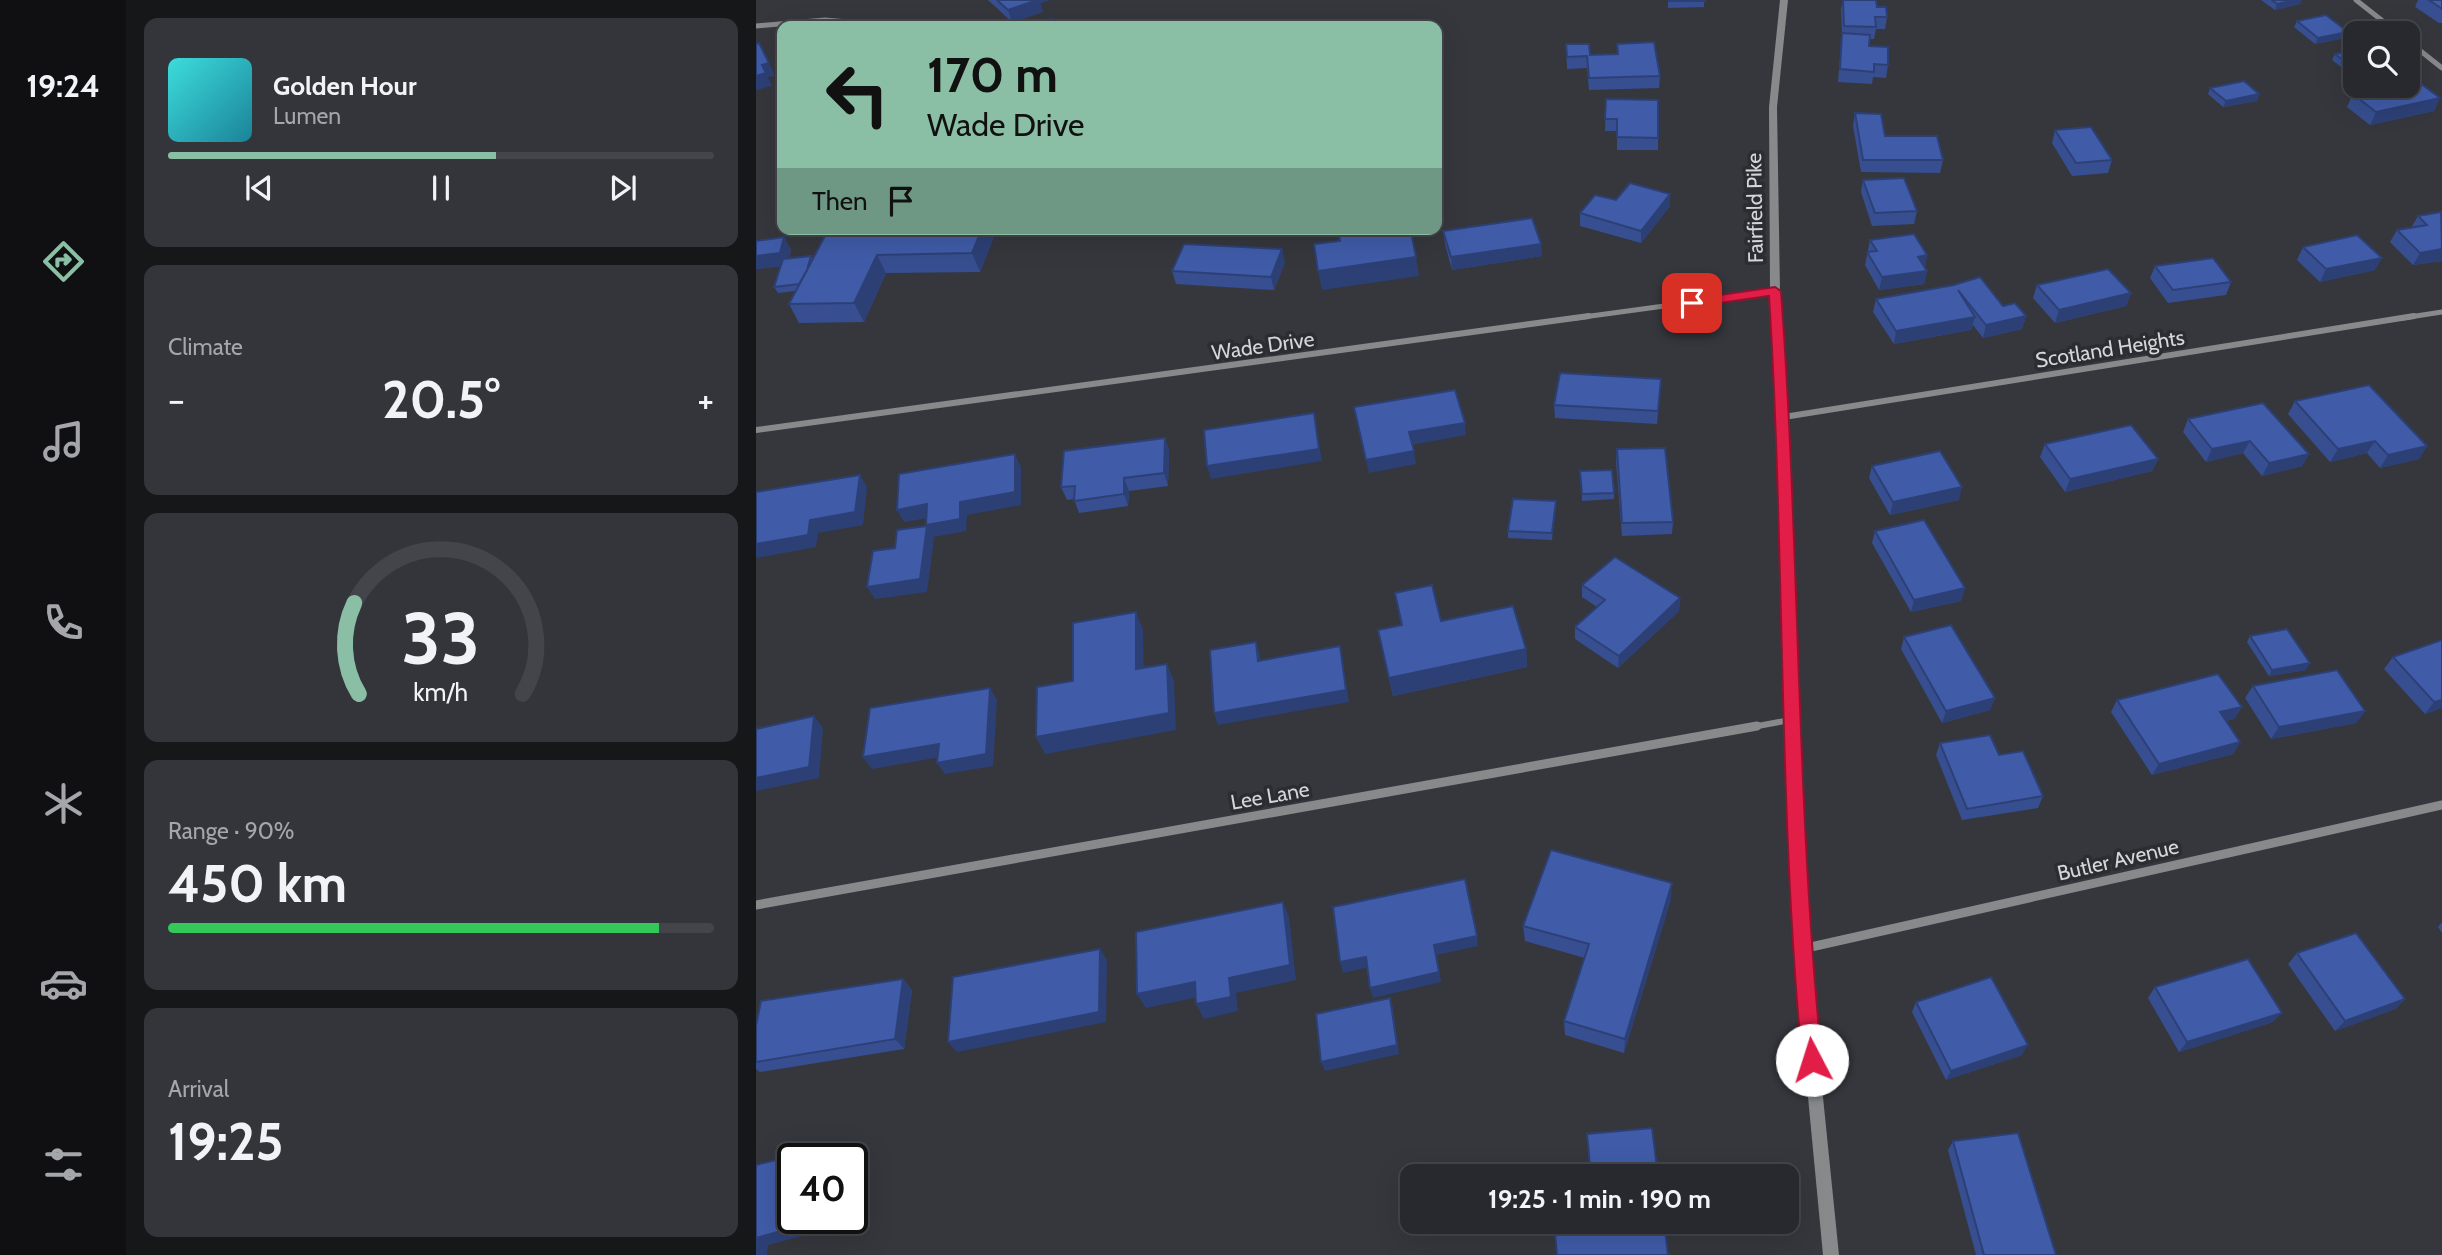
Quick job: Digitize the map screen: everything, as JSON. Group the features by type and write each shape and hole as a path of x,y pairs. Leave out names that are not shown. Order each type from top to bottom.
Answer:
{"street":[{"name":"Fairfield Pike","path":"1784,0 1773,107 1775,291 1784,417 1790,720 1801,949 1831,1255"},
{"path":"2356,0 2383,21"},
{"path":"825,21 871,21"},
{"path":"756,26 777,24"},
{"path":"2420,51 2442,68"},
{"name":"Wade Drive","path":"756,430 1775,291"},
{"name":"Scotland Heights","path":"1784,417 2442,312"},
{"name":"Lee Lane","path":"756,905 1790,720"},
{"name":"Butler Avenue","path":"1801,949 2442,805"}],"building":[{"path":"997,0 1037,0 1008,10"},
{"path":"1704,0 1705,1 1669,1"},
{"path":"1843,0 1876,0 1877,7 1886,7 1887,17 1875,17 1876,27 1844,26"},
{"path":"2272,0 2294,0 2277,4"},
{"path":"2429,0 2442,0 2442,9"},
{"path":"2326,15 2343,28 2343,33 2318,38 2297,21"},
{"path":"1842,33 1870,35 1869,46 1888,47 1888,65 1874,64 1874,72 1840,69"},
{"path":"1654,42 1660,76 1589,78 1587,56 1567,57 1566,44 1589,44 1590,55 1618,54 1617,44"},
{"path":"759,43 769,63 762,65 766,73 756,76 756,44"},
{"path":"2244,81 2259,94 2226,101 2210,88"},
{"path":"2420,83 2440,98 2376,112 2358,98 2420,98"},
{"path":"1606,99 1658,100 1658,138 1617,137 1617,119 1605,119"},
{"path":"1855,113 1881,114 1885,136 1937,136 1943,160 1863,160"},
{"path":"2091,127 2112,160 2076,163 2055,130"},
{"path":"1904,178 1917,211 1875,213 1863,180"},
{"path":"1630,183 1670,194 1641,231 1580,213 1595,195 1616,200"},
{"path":"2441,212 2442,249 2420,253 2397,230 2427,225 2418,216"},
{"path":"1532,218 1541,244 1451,257 1443,231"},
{"path":"1914,234 1927,255 1918,257 1927,271 1882,277 1867,252 1877,251 1870,240"},
{"path":"825,235 980,235 972,253 877,255 854,303 789,304"},
{"path":"1339,235 1412,235 1416,257 1318,271 1314,244 1340,241"},
{"path":"2357,235 2382,258 2326,269 2303,247"},
{"path":"784,237 780,253 756,256 756,241"},
{"path":"1184,244 1282,249 1271,277 1172,271"},
{"path":"811,256 799,284 774,287 783,259"},
{"path":"2213,258 2231,282 2173,290 2155,266"},
{"path":"2108,269 2131,293 2059,310 2037,285"},
{"path":"1980,277 2003,306 2015,303 2026,316 1986,325 1958,290 1975,317 1896,331 1876,299 1954,285"},
{"path":"1560,373 1661,379 1658,411 1554,405"},
{"path":"2369,385 2427,446 2388,455 2375,441 2338,449 2295,401"},
{"path":"1455,390 1465,423 1409,432 1414,451 1366,460 1354,407"},
{"path":"2263,403 2309,454 2269,463 2250,441 2212,449 2188,419"},
{"path":"1314,413 1319,449 1207,466 1204,430"},
{"path":"2131,425 2158,459 2070,479 2045,444"},
{"path":"1165,438 1164,473 1124,478 1124,494 1074,501 1075,486 1061,487 1064,451"},
{"path":"1665,448 1673,522 1622,523 1617,449"},
{"path":"1940,451 1962,487 1893,502 1872,466"},
{"path":"1015,454 1015,492 960,502 960,519 926,525 927,504 897,510 899,474"},
{"path":"1612,470 1614,493 1582,494 1580,471"},
{"path":"860,475 855,512 810,520 808,535 756,544 756,492"},
{"path":"1513,499 1556,501 1552,533 1508,531"},
{"path":"1924,520 1965,588 1914,600 1875,531"},
{"path":"927,526 920,579 867,587 873,551 895,548 897,530"},
{"path":"1615,557 1680,598 1619,656 1575,627 1605,600 1582,585"},
{"path":"1432,585 1441,621 1513,606 1526,649 1389,678 1378,630 1402,625 1395,593"},
{"path":"1136,612 1136,669 1167,664 1169,713 1036,737 1037,687 1073,681 1073,623"},
{"path":"1951,625 1995,698 1946,711 1904,637"},
{"path":"2287,629 2310,663 2272,670 2250,636"},
{"path":"2442,640 2442,700 2434,702 2393,657"},
{"path":"1256,642 1258,661 1340,646 1346,690 1214,713 1210,650"},
{"path":"2337,670 2365,711 2279,727 2253,686"},
{"path":"2218,674 2242,707 2220,712 2240,742 2159,764 2117,700"},
{"path":"990,688 986,754 937,763 939,744 863,757 870,708"},
{"path":"814,716 809,767 756,778 756,729"},
{"path":"1990,735 1999,755 2023,751 2043,796 1967,809 1940,743"},
{"path":"1551,850 1672,883 1625,1039 1564,1021 1589,944 1523,926"},
{"path":"1465,879 1477,936 1434,945 1439,972 1370,988 1366,957 1340,962 1333,907"},
{"path":"1283,902 1290,965 1229,978 1231,997 1196,1004 1195,982 1137,994 1136,932"},
{"path":"2356,933 2405,999 2345,1021 2297,953"},
{"path":"1100,949 1099,1012 948,1042 953,977"},
{"path":"2248,959 2282,1013 2187,1042 2155,987"},
{"path":"1991,977 2028,1045 1951,1071 1916,1002"},
{"path":"903,979 895,1039 756,1062 756,1026 761,1001"},
{"path":"1390,998 1397,1045 1321,1062 1316,1014"},
{"path":"1652,1128 1656,1164 1590,1164 1587,1134"},
{"path":"2018,1133 2056,1255 1984,1255 1953,1141"},
{"path":"777,1160 777,1232 756,1238 756,1165"},
{"path":"1555,1234 1665,1234 1668,1255 1557,1255"}],"route":[{"path":"1692,303 1775,291 1784,417 1790,720 1801,949 1812,1060"}]}
